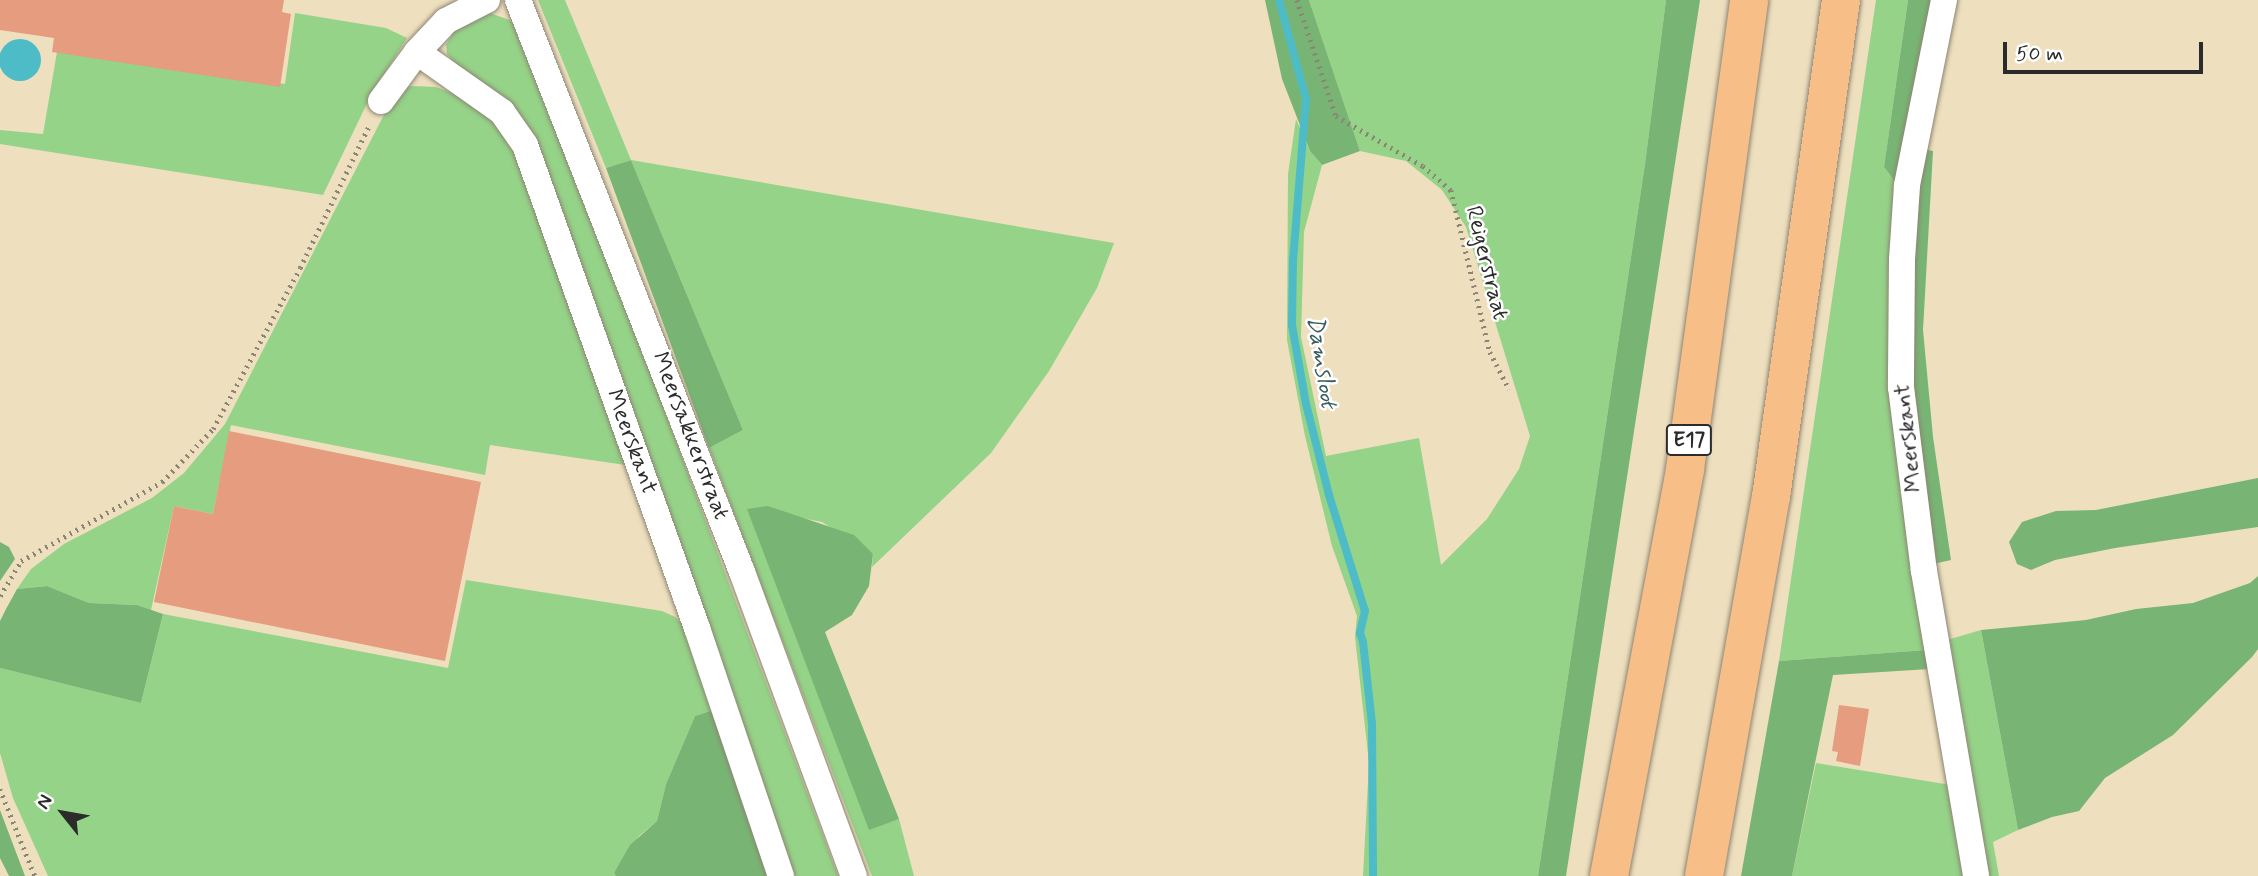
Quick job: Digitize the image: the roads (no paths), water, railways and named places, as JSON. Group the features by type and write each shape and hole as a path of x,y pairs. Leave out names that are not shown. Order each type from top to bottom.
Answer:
{"highway":[{"name":"E17","path":"1609,876 1685,469 1749,0"},
{"path":"1704,876 1771,497 1841,0"}],"street":[{"path":"381,101 417,52 446,21 487,0"},
{"name":"Meersakkerstraat","path":"518,0 742,572 853,876"},
{"name":"Meerskant","path":"1944,0 1907,186 1902,260 1901,387 1924,570 1976,876"},
{"name":"Meerskant","path":"417,52 502,112 525,145 697,628 781,876"}],"water":[{"path":"20,39 35,45 41,60 35,75 20,81 5,75 -1,60 5,45"}],"waterway":[{"name":"Damsloot","path":"1279,0 1306,99 1293,259 1292,325 1306,404 1329,495 1365,611 1360,633 1363,642"},
{"name":"Damsloot","path":"1363,642 1372,724 1373,876"}]}
